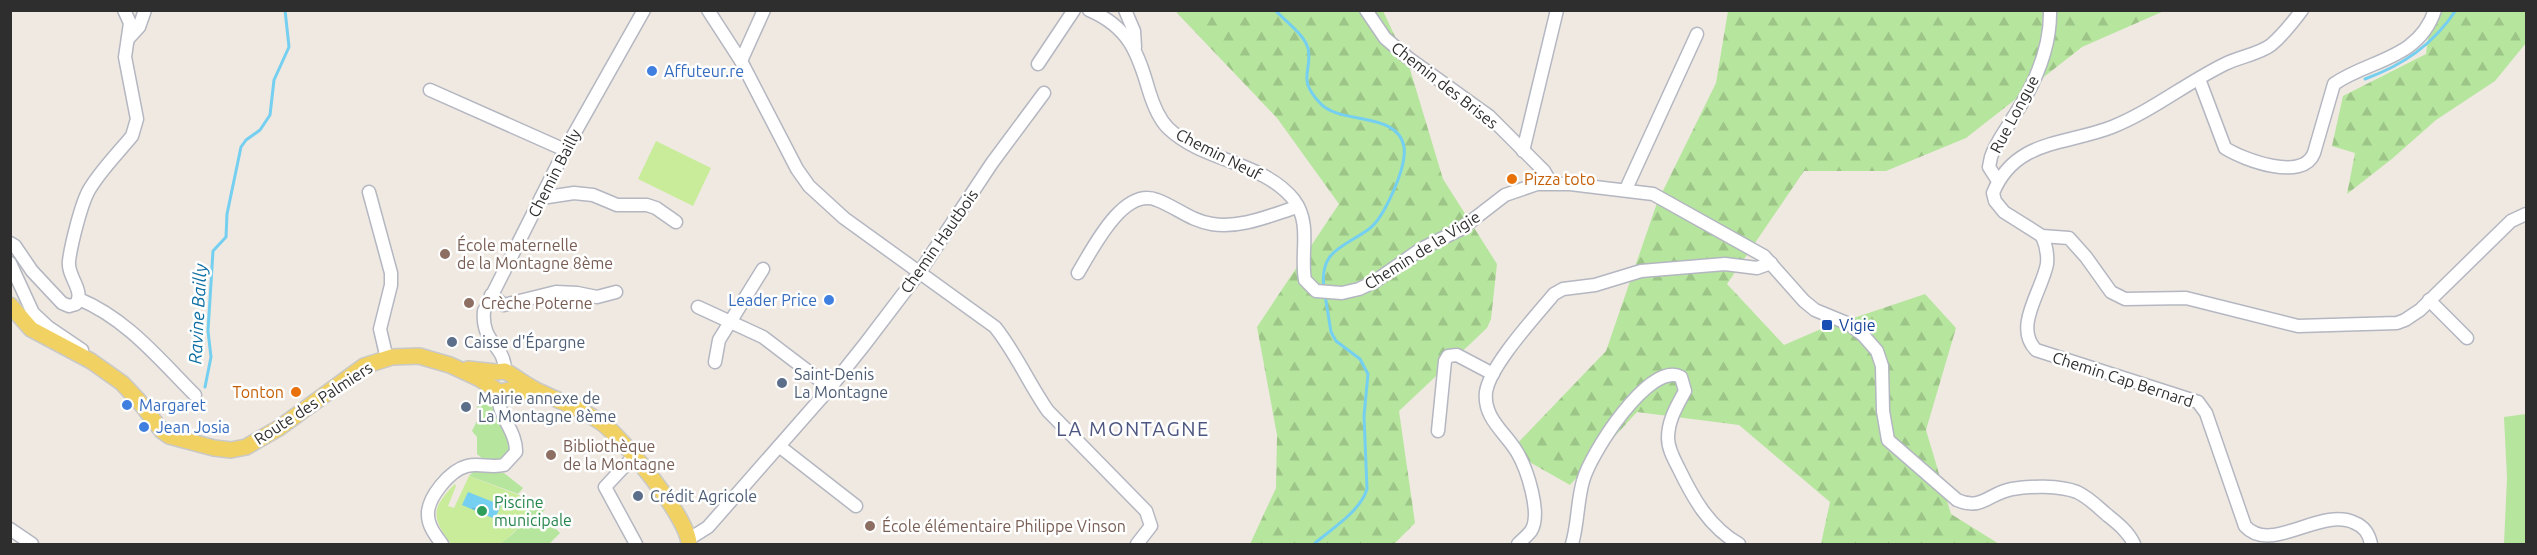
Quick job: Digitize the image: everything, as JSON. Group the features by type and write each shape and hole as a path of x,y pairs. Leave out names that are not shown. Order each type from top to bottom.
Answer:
{"main road":[{"name":"Route des Palmiers","path":"10,305 31,329 91,361 130,391 162,431 189,443 231,450 246,447 261,439 364,366 387,358 419,356 544,394 576,407 603,423 670,502 689,542"}],"street":[{"path":"10,243 15,246 32,271 62,303 69,306 76,304 80,299 79,292 71,276 69,261 86,196 132,136 137,118 125,57 130,23 124,10"},
{"path":"128,39 139,27 145,10"},
{"name":"Chemin Bailly","path":"442,544 430,527 428,515 430,505 441,488 464,467 504,465 516,452 514,435 498,403 504,360 484,331 484,311 565,150 644,10"},
{"path":"708,10 741,61 797,169 809,186 844,218 995,327 1008,344 1035,393 1048,411 1140,502 1151,526 1137,544"},
{"path":"741,61 764,10"},
{"path":"1038,64 1074,10"},
{"name":"Chemin Neuf","path":"1089,10 1118,27 1135,50 1151,98 1167,127 1183,139 1275,183 1298,207"},
{"path":"1125,10 1134,31 1135,50"},
{"name":"Chemin des Brises","path":"1366,10 1385,38 1407,57 1490,116 1544,171 1551,183"},
{"path":"1523,151 1557,10"},
{"name":"Rue Longue","path":"2042,236 2004,212 1995,201 1993,193 1998,181 1989,167 1991,157 2031,87 2042,60 2049,35 2050,10"},
{"path":"1998,181 2017,159 2032,151 2061,140 2111,128 2225,64 2268,47 2302,10"},
{"path":"2199,79 2225,148 2262,164 2277,167 2304,165 2314,153 2334,84 2398,55 2415,41 2432,21 2435,10"},
{"path":"1626,189 1696,34"},
{"path":"430,90 565,150"},
{"name":"Chemin Hautbois","path":"689,542 708,527 830,388 919,273 992,163 1044,93"},
{"name":"Chemin de la Vigie","path":"1298,207 1304,224 1305,280 1308,286 1316,291 1342,293 1374,282 1421,249 1461,229 1505,195 1529,186 1551,183 1626,189 1644,192 1663,199 1753,249 1771,263 1804,301 1815,310 1849,324 1877,351 1882,366 1883,411 1888,440 1957,500 1968,505 1976,504 2012,489 2065,489 2078,492 2119,524 2134,544"},
{"path":"369,192 391,273 391,285 380,329 387,358"},
{"path":"541,198 574,193 593,195 617,205 646,205 656,208 676,222"},
{"path":"1078,273 1102,232 1121,210 1137,200 1156,199 1212,225 1243,223 1298,207"},
{"path":"2042,236 2069,238 2108,288 2125,299 2186,298 2298,326 2397,323 2412,316 2511,221 2526,214"},
{"name":"Chemin Cap Bernard","path":"2042,236 2046,247 2046,265 2026,327 2028,340 2036,350 2198,402 2206,413 2245,526 2253,535 2265,538 2289,535 2323,521 2344,519 2363,527 2371,544"},
{"path":"10,263 33,313 48,327 80,348 91,361"},
{"path":"1518,544 1532,530 1535,509 1527,474 1517,452 1489,415 1486,393 1493,374 1554,294 1563,289 1595,285 1641,271 1725,264 1757,268 1771,263"},
{"path":"715,362 719,340 763,269"},
{"path":"491,295 504,305 556,292 577,292 597,297 616,292"},
{"path":"80,299 104,311 129,329 195,395"},
{"path":"2429,300 2467,338"},
{"path":"698,307 768,340 830,388"},
{"path":"1438,431 1445,361 1448,356 1456,355 1493,374"},
{"path":"1572,544 1583,478 1600,446 1622,413 1646,387 1667,374 1681,377 1685,391 1672,415 1668,440 1670,450 1691,494 1710,522 1722,534 1738,544"},
{"path":"779,446 856,506"},
{"path":"633,457 605,488 636,544"},
{"path":"10,530 32,544"}],"green space":[{"path":"1177,10 1383,11 1409,66 1443,179 1497,264 1491,319 1487,328 1399,411 1415,523 1394,544 1250,544 1276,488 1277,435 1257,327 1339,204 1277,118 1177,13"},
{"path":"1728,11 2164,11 2082,47 1966,138 1886,171 1804,171 1727,284 1784,345 1821,329 1925,294 1956,328 1926,430 1951,514 1999,544 1821,544 1830,502 1739,425 1637,412 1570,485 1510,451 1606,351 1657,203 1716,83"},
{"path":"2427,11 2526,11 2526,43 2495,81 2436,120 2347,194 2355,153 2332,146 2343,96 2426,54 2431,15"},
{"path":"656,141 711,168 693,206 638,179"},
{"path":"478,399 491,402 493,410 509,437 510,453 502,461 483,459 477,454 477,437 472,431 482,411 477,407"},
{"path":"2526,414 2526,544 2504,544 2507,478 2504,417"},
{"path":"480,470 504,473 523,488 518,494 469,476"},
{"name":"Piscine municipale","path":"469,476 529,499 520,525 499,544 451,544 440,527 436,513 441,500 455,484 448,506 454,508"},
{"path":"532,496 545,509 541,514 560,533 549,544 499,544 521,524"}],"water":[{"path":"468,492 501,505 495,519 462,505"}],"waterway":[{"name":"Ravine Bailly","path":"205,387 211,357 208,331 213,251 226,237 227,214 241,147 246,140 260,130 270,115 274,80 289,47 285,10"},
{"path":"1275,10 1306,43 1309,56 1307,81 1320,103 1340,114 1380,123 1391,128 1399,136 1404,147 1398,179 1381,214 1369,229 1335,251 1329,258 1323,275 1324,288"},
{"path":"2365,79 2392,67 2427,44 2456,10"},
{"path":"1314,544 1352,513 1367,489 1364,416 1368,374 1360,359 1336,341 1331,332 1325,295"}],"place":[{"name":"Affuteur.re","path":"652,71"},
{"name":"Pizza toto","path":"1512,179"},
{"name":"École maternelle de la Montagne 8ème","path":"445,254"},
{"name":"Leader Price","path":"829,300"},
{"name":"Crèche Poterne","path":"469,303"},
{"name":"Vigie","path":"1827,325"},
{"name":"Caisse d'Épargne","path":"452,342"},
{"name":"Saint-Denis La Montagne","path":"782,383"},
{"name":"Tonton","path":"296,392"},
{"name":"Margaret","path":"127,405"},
{"name":"Mairie annexe de La Montagne 8ème","path":"466,407"},
{"name":"Jean Josia","path":"144,427"},
{"name":"Bibliothèque de la Montagne","path":"551,455"},
{"name":"Crédit Agricole","path":"638,496"},
{"name":"Piscine municipale","path":"482,511"},
{"name":"École élémentaire Philippe Vinson","path":"870,526"}],"district":[{"name":"LA MONTAGNE","path":"1133,428"}]}
